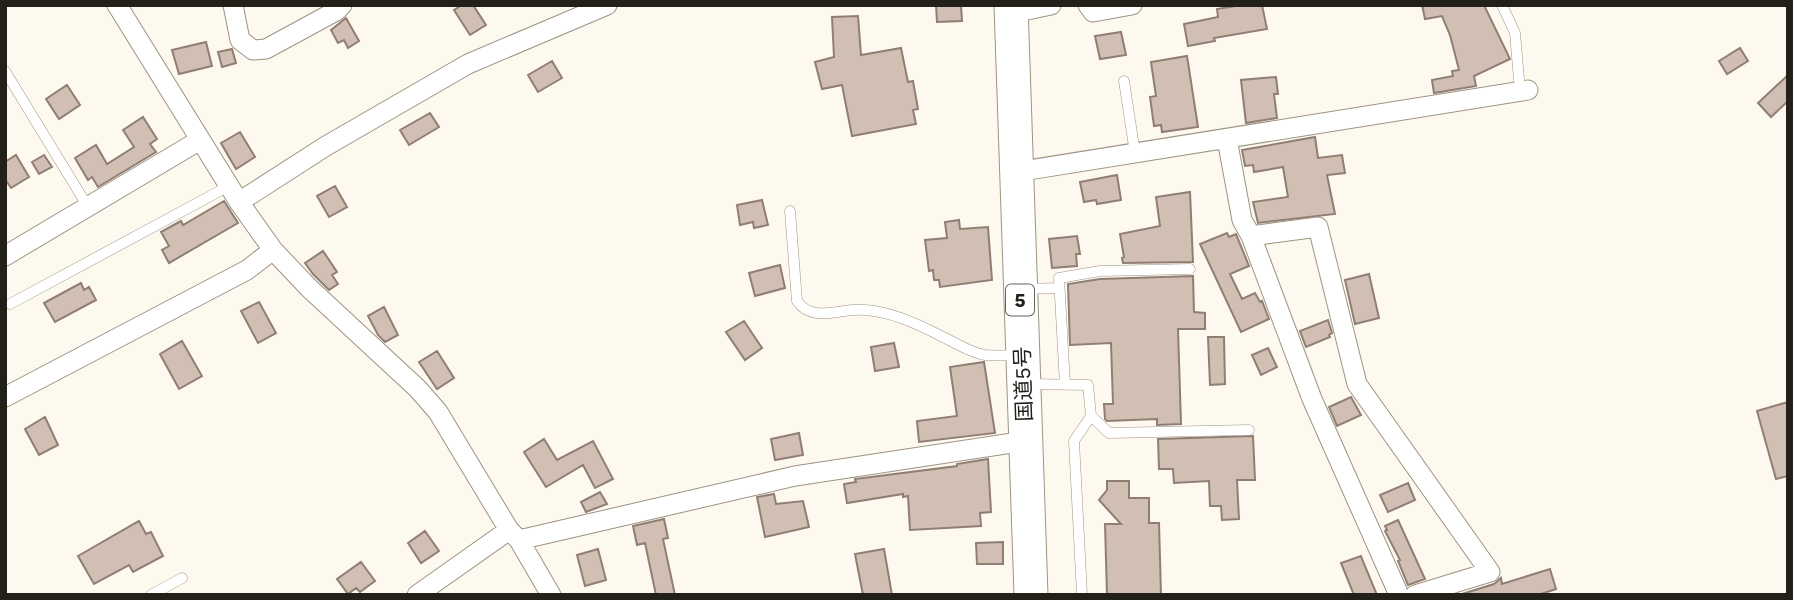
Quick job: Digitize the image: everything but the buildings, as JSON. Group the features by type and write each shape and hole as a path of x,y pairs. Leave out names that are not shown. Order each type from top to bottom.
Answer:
{"highway":[{"name":"国道5号","path":"1012,9 1031,595"}],"street":[{"path":"117,5 234,194 273,250 309,288 418,388 438,412 551,595"},
{"path":"233,5 240,40 253,50 266,49 336,11 342,5"},
{"path":"234,194 326,146 468,64 607,5"},
{"path":"1012,9 1051,5"},
{"path":"1088,5 1093,12 1132,5"},
{"path":"1016,172 1524,91"},
{"path":"1227,139 1242,220 1251,236 1312,399 1399,595"},
{"path":"5,257 200,140"},
{"path":"1251,236 1318,227 1357,384 1490,572 1415,595"},
{"path":"5,397 247,270 273,250"},
{"path":"417,595 514,535 795,476 1025,441"}],"lane":[{"path":"1502,5 1515,33 1524,91"},
{"path":"5,71 88,207"},
{"path":"1124,81 1135,153"},
{"path":"10,304 234,194"},
{"path":"790,211 797,301 803,310 812,313 861,309 874,312 923,327 969,349 1065,384 1087,385 1091,416 1074,442 1082,595"},
{"path":"1065,384 1059,278 1100,271 1189,270"},
{"path":"1020,289 1059,288"},
{"path":"1091,416 1110,433 1249,430"},
{"path":"151,595 182,578"}]}
